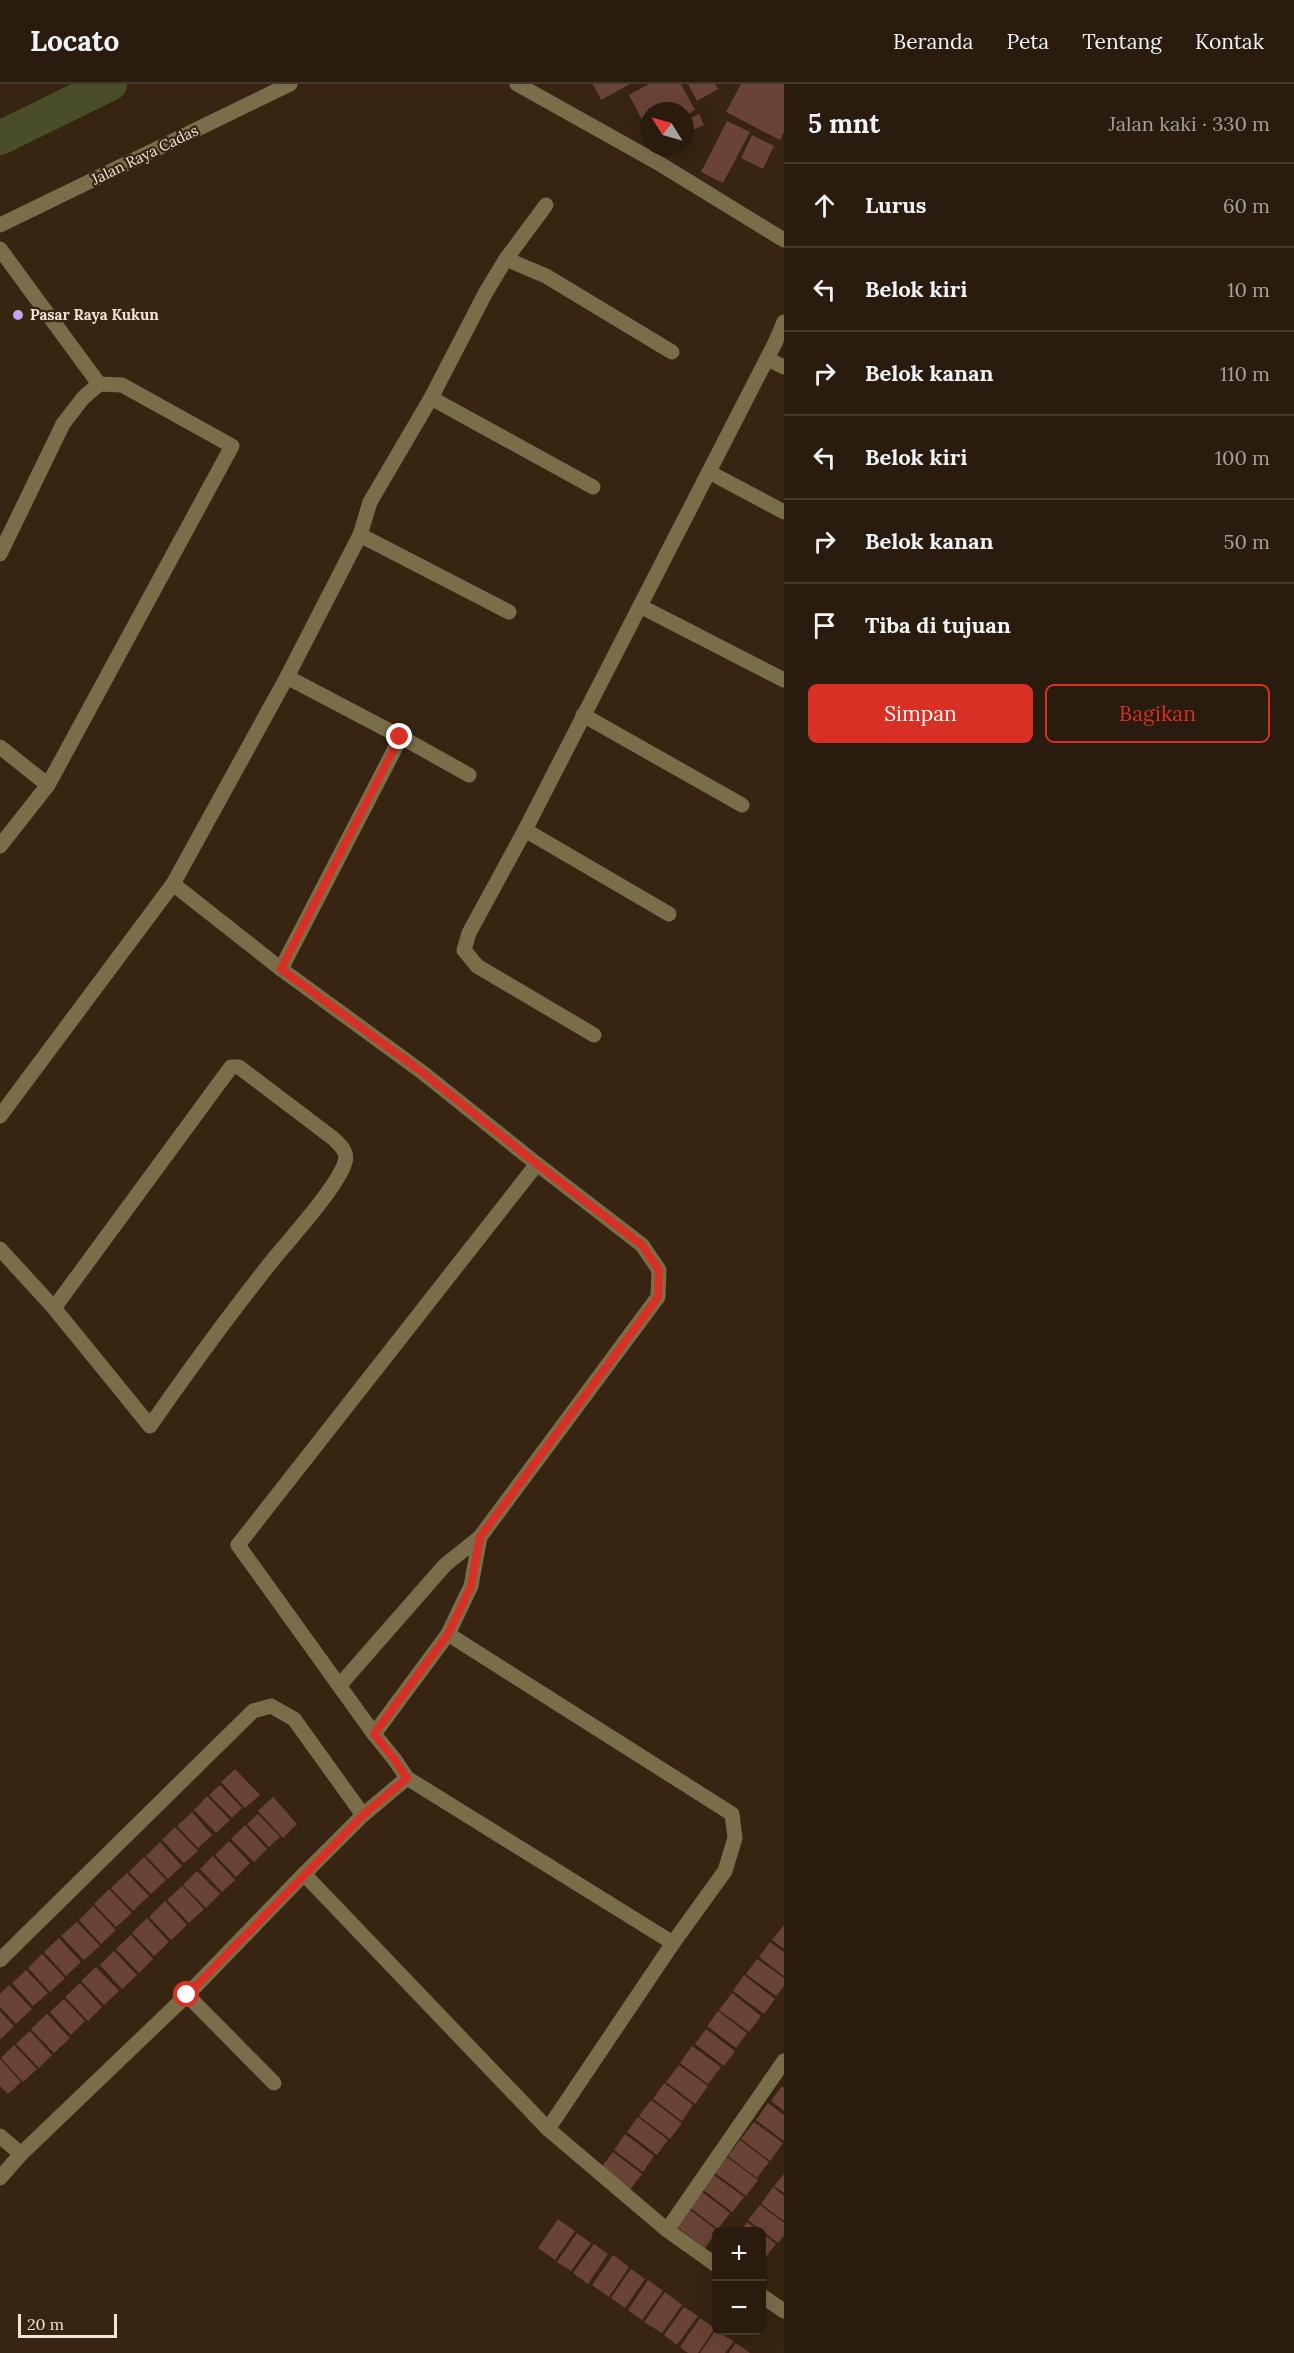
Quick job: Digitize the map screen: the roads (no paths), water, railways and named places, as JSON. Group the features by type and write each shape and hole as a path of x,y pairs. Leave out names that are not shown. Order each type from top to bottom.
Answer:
{"street":[{"name":"Jalan Raya Cadas","path":"0,225 290,84"},
{"path":"517,84 660,164 784,240"},
{"path":"0,1116 173,884 287,677 360,535 370,502 431,398 486,292 506,259 546,205"},
{"path":"0,249 99,384"},
{"path":"506,259 546,276 672,352"},
{"path":"594,1035 477,966 464,950 469,933 525,830 784,322"},
{"path":"767,359 784,367"},
{"path":"0,554 63,424 83,398 99,384 122,386 232,446 48,785 0,846"},
{"path":"431,398 592,487"},
{"path":"709,472 784,512"},
{"path":"360,535 509,612"},
{"path":"640,606 784,680"},
{"path":"287,677 469,775"},
{"path":"583,715 742,805"},
{"path":"281,969 400,737"},
{"path":"0,747 48,785"},
{"path":"525,830 669,915"},
{"path":"173,884 281,969 422,1072 642,1245 659,1270 658,1297 480,1537 445,1565 339,1686"},
{"path":"0,1249 54,1308 150,1426 231,1313 327,1191 344,1165 347,1156 345,1150 334,1139 239,1067 231,1067 54,1308"},
{"path":"537,1164 238,1545 407,1778 673,1943"},
{"path":"374,1734 448,1634 471,1586 480,1537"},
{"path":"448,1634 732,1814 735,1838 725,1871 673,1943 548,2129"},
{"path":"0,1960 253,1711 271,1706 294,1719 363,1815"},
{"path":"0,2178 21,2154 187,1995 363,1815 407,1778"},
{"path":"304,1874 548,2129 667,2230 712,2262"},
{"path":"187,1995 274,2083"},
{"path":"667,2230 784,2061"},
{"path":"0,2136 21,2154"},
{"path":"766,2299 784,2311"}],"waterway":[{"path":"0,138 110,84"}],"place":[{"name":"Pasar Raya Kukun","path":"18,315"}]}
